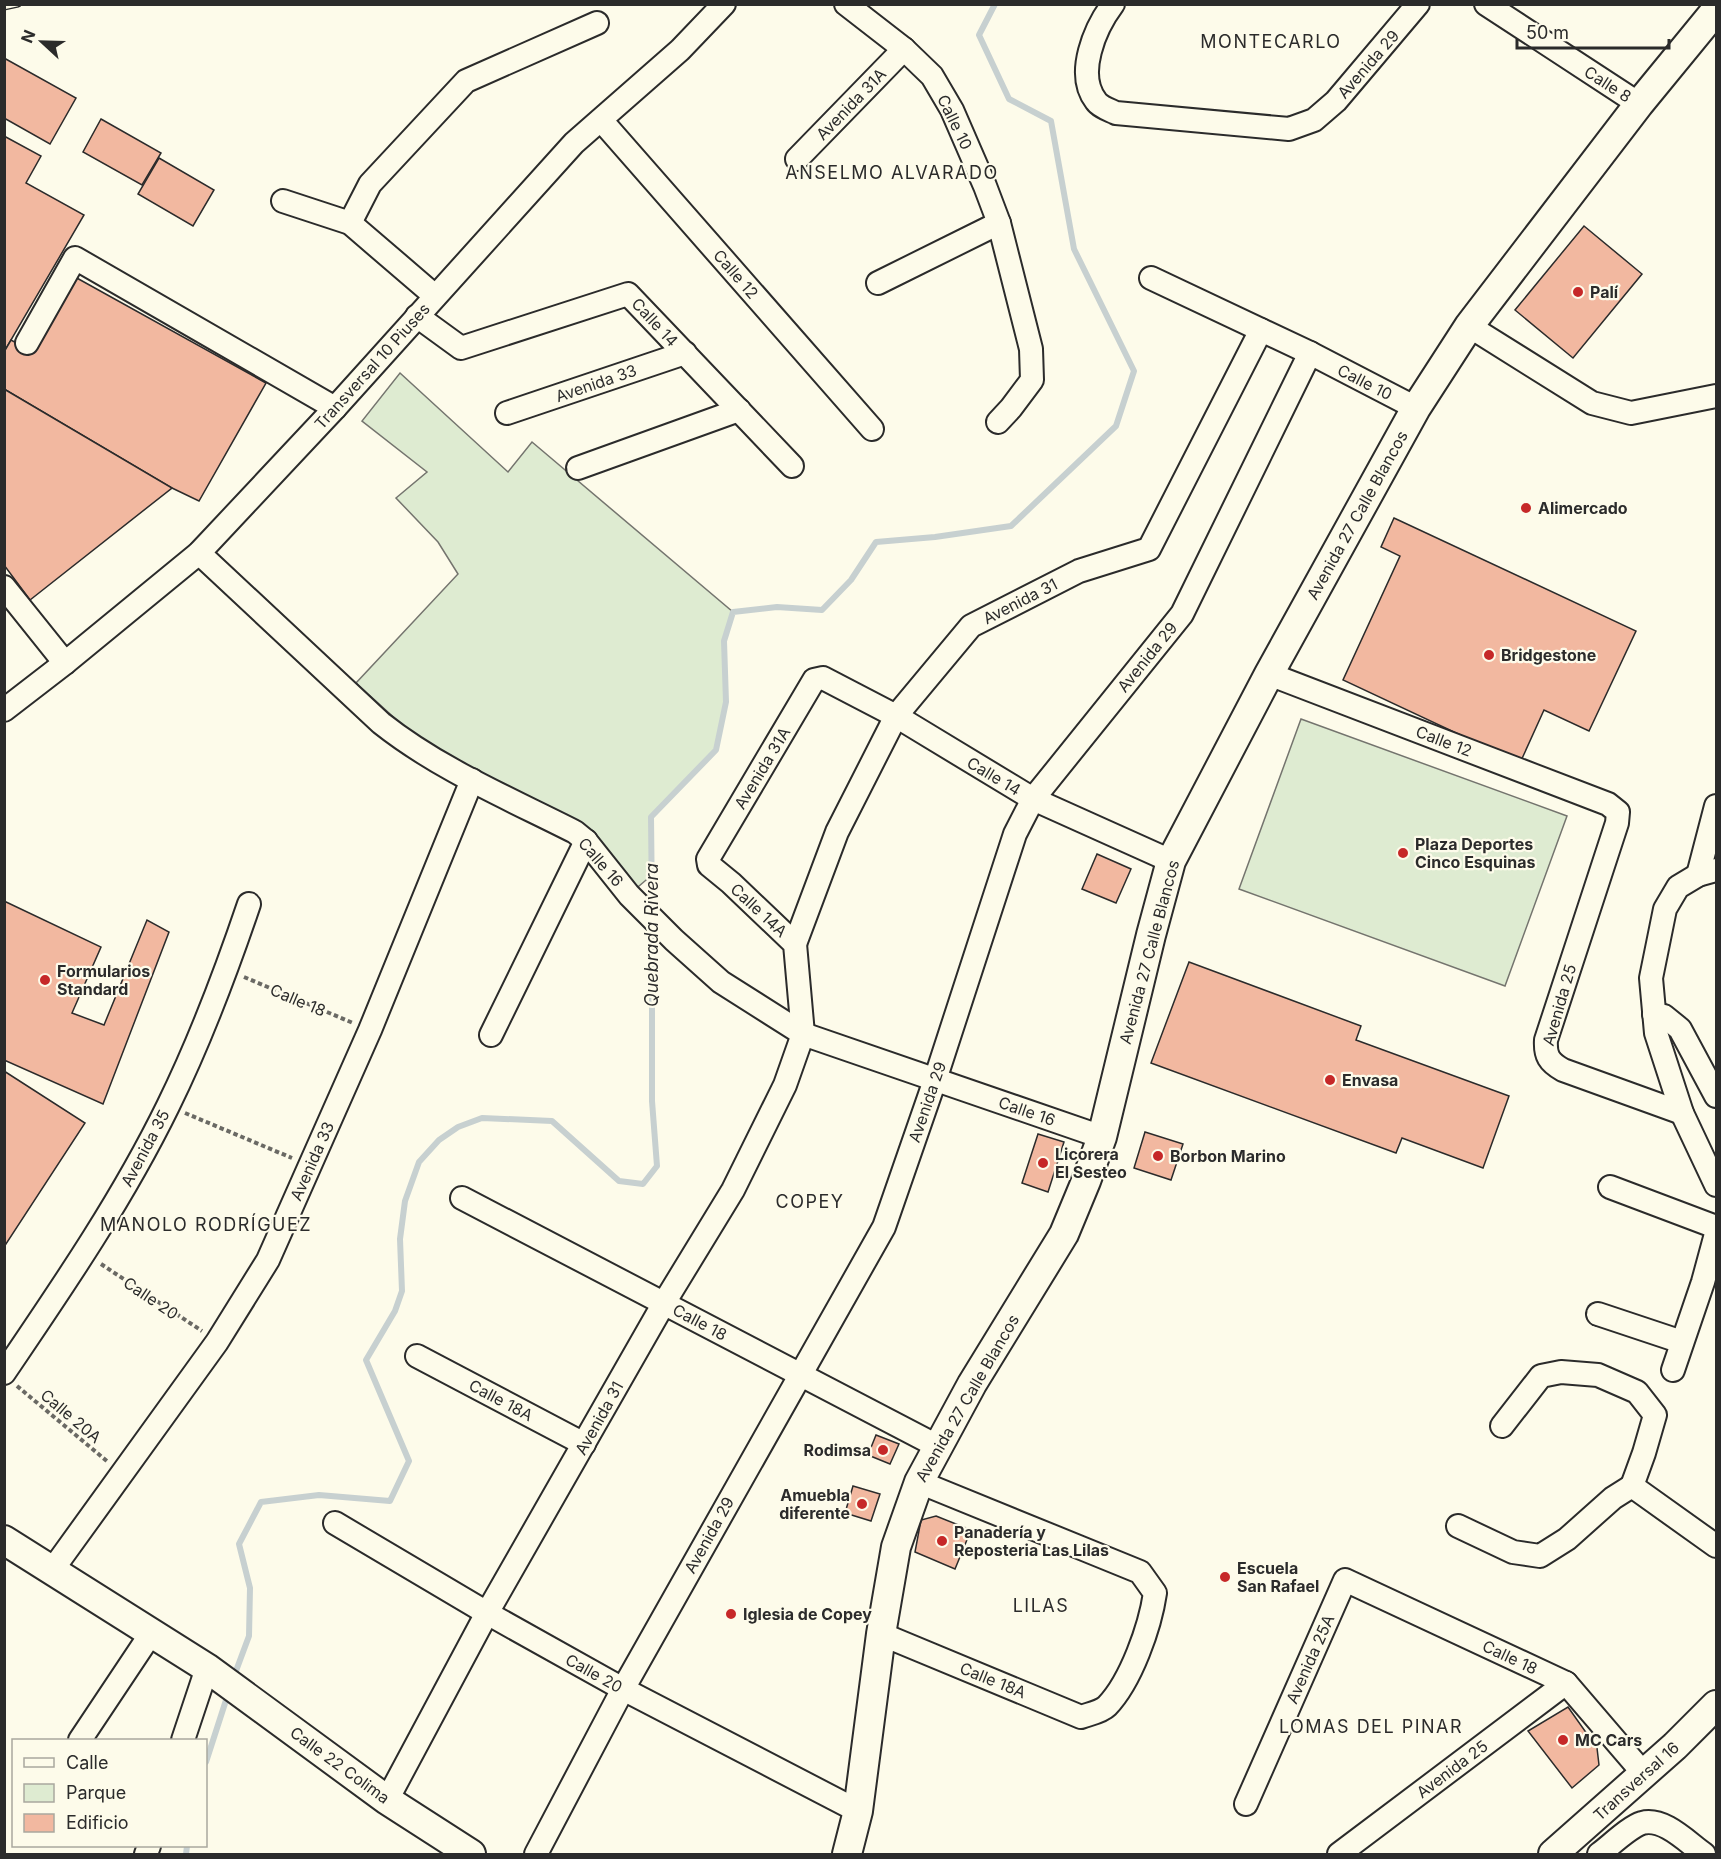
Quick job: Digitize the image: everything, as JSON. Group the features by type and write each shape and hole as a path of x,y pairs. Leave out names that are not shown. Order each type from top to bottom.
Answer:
{"main road":[{"name":"Avenida 27 Calle Blancos","path":"847,1854 858,1811 880,1634 896,1547 919,1482 972,1384 1064,1234 1102,1137 1171,861 1269,674 1416,408 1469,326 1639,104 1716,10"},
{"name":"Calle 22 Colima","path":"4,1540 209,1670 387,1800 471,1854"},
{"name":"Transversal 16","path":"1553,1854 1675,1746 1716,1705"}],"street":[{"name":"Transversal 10 Piuses","path":"4,710 66,663 199,553 335,408 574,143 680,50 724,4"},
{"name":"Calle 10","path":"846,4 904,49 932,76 952,110 999,223 1031,349 1032,380 998,422"},
{"name":"Avenida 29","path":"1113,4 1101,20 1090,46 1087,85 1096,103 1116,113 1289,129 1314,120 1336,101 1418,4"},
{"name":"Calle 8","path":"1486,4 1639,104"},
{"path":"350,223 370,184 466,81 597,23"},
{"name":"Avenida 31A","path":"797,159 904,49"},
{"name":"Calle 12","path":"601,120 872,429"},
{"path":"283,201 350,223 435,296"},
{"path":"878,283 999,223"},
{"path":"27,342 75,258 335,408"},
{"name":"Calle 10","path":"1151,278 1310,353 1416,408"},
{"name":"Calle 14","path":"417,316 461,348 628,294 792,466"},
{"path":"1469,326 1592,404 1631,413 1716,396"},
{"name":"Avenida 31","path":"795,944 837,832 896,716 971,626 1079,571 1149,549 1260,330"},
{"name":"Avenida 33","path":"507,413 685,353"},
{"name":"Avenida 29","path":"536,1854 623,1689 884,1227 935,1080 1015,834 1033,799 1182,614 1310,353"},
{"path":"578,468 739,410"},
{"name":"Calle 16","path":"199,553 381,723 402,739 472,780 575,832 586,841 629,895 721,982 803,1034 1102,1137"},
{"path":"4,587 66,663"},
{"name":"Calle 12","path":"1269,674 1608,804 1618,812"},
{"name":"Avenida 31A","path":"709,865 708,859 812,683 817,678 824,678"},
{"name":"Calle 14","path":"824,678 896,716 1033,799 1171,861"},
{"name":"Avenida 33","path":"53,1569 217,1342 268,1260 370,1030 472,780"},
{"path":"1716,806 1707,872 1678,887 1665,909 1651,978 1656,1033 1682,1113 1716,1185"},
{"name":"Avenida 25","path":"1618,812 1617,823 1546,1040 1545,1052 1550,1062 1563,1071 1682,1113"},
{"path":"491,1035 586,841"},
{"name":"Calle 14A","path":"709,865 795,944 803,1034"},
{"name":"Avenida 35","path":"9,1378 131,1175 168,1105 227,969 249,904"},
{"path":"1654,1014 1664,1016 1680,1029 1716,1096"},
{"name":"Avenida 31","path":"387,1800 487,1613 664,1303 733,1190 785,1085 803,1034"},
{"path":"1610,1187 1716,1227"},
{"name":"Calle 18","path":"462,1198 799,1376 939,1447"},
{"path":"1673,1370 1703,1282 1716,1234"},
{"path":"1598,1314 1682,1342"},
{"name":"Calle 18A","path":"417,1356 584,1444"},
{"path":"1458,1526 1513,1552 1540,1556 1567,1539 1613,1498 1632,1486 1655,1415 1637,1392 1598,1375 1561,1372 1540,1376 1502,1426"},
{"name":"Calle 18A","path":"880,1634 1081,1717 1106,1708 1124,1683 1151,1618 1155,1593 1140,1572 919,1482"},
{"path":"1632,1486 1716,1546"},
{"name":"Calle 20","path":"335,1523 487,1613 623,1689 858,1811"},
{"name":"Calle 18","path":"1345,1580 1566,1683 1644,1774"},
{"name":"Avenida 25A","path":"1246,1804 1345,1580"},
{"path":"81,1739 152,1632"},
{"path":"183,1739 209,1670"},
{"name":"Avenida 25","path":"1339,1854 1566,1683"},
{"path":"1675,1746 1716,1716"},
{"path":"1599,1854 1642,1823 1655,1823 1668,1828 1704,1854"}],"path":[{"name":"Calle 18","path":"227,969 370,1030"},
{"path":"168,1105 310,1166"},
{"name":"Calle 20","path":"85,1253 217,1342"},
{"name":"Calle 20A","path":"9,1378 122,1473"}],"green space":[{"path":"400,373 508,472 532,442 733,612 724,641 726,702 716,750 652,817 652,875 632,892 611,864 481,774 411,733 356,683 458,574 438,542 396,498 427,472 362,421"},
{"name":"Plaza Deportes Cinco Esquinas","path":"1301,719 1567,816 1505,986 1239,889"}],"building":[{"path":"4,58 76,98 50,144 4,118"},
{"path":"101,119 161,153 142,185 83,152"},
{"path":"4,136 41,156 26,183 84,215 4,352"},
{"path":"159,158 214,190 193,226 138,194"},
{"name":"Palí","path":"1584,226 1642,274 1573,358 1515,310"},
{"path":"75,277 266,383 199,501 172,488 4,389 4,352 11,340 31,351"},
{"path":"4,389 172,488 30,600 4,565"},
{"name":"Bridgestone","path":"1394,518 1636,631 1589,731 1544,710 1520,763 1343,680 1400,556 1381,547"},
{"path":"1097,854 1131,869 1116,903 1082,889"},
{"name":"Formularios Standard","path":"4,901 101,947 72,1013 104,1025 147,920 169,932 103,1104 4,1060"},
{"name":"Envasa","path":"1189,962 1361,1026 1356,1040 1509,1096 1483,1168 1402,1138 1396,1153 1151,1063"},
{"path":"4,1071 85,1123 4,1247"},
{"name":"Borbon Marino","path":"1145,1132 1183,1144 1171,1180 1134,1168"},
{"name":"Licorera El Sesteo","path":"1038,1134 1064,1142 1048,1192 1022,1183"},
{"name":"Rodimsa","path":"876,1435 899,1444 890,1464 868,1455"},
{"name":"Amuebla diferente","path":"853,1486 880,1494 871,1521 845,1513"},
{"name":"Panadería y Reposteria Las Lilas","path":"936,1516 971,1530 955,1569 915,1552 921,1520"},
{"name":"MC Cars","path":"1568,1707 1597,1748 1599,1765 1572,1788 1528,1731"}],"waterway":[{"name":"Quebrada Rivera","path":"652,908 651,817 716,750 726,702 724,641 733,612 777,607 822,610 851,580 876,542 935,537 1011,526 1116,426 1134,371 1074,249 1051,121 1009,99 979,35 995,4"},
{"name":"Quebrada Rivera","path":"233,1679 249,1636 250,1588 239,1544 261,1502 319,1495 390,1501 409,1461 366,1360 395,1311 402,1291 400,1239 405,1201 419,1162 439,1140 458,1127 482,1118 552,1121 619,1181 643,1184 657,1166 652,1101 652,927"},
{"name":"Quebrada Rivera","path":"207,1759 228,1694"},
{"name":"Quebrada Rivera","path":"186,1854 187,1847"}],"railway":[{"path":"4,7 18,4"}],"place":[{"name":"Palí","path":"1578,292"},
{"name":"Alimercado","path":"1526,508"},
{"name":"Bridgestone","path":"1489,655"},
{"name":"Plaza Deportes Cinco Esquinas","path":"1403,853"},
{"name":"Formularios Standard","path":"45,980"},
{"name":"Envasa","path":"1330,1080"},
{"name":"Borbon Marino","path":"1158,1156"},
{"name":"Licorera El Sesteo","path":"1043,1163"},
{"name":"Rodimsa","path":"883,1450"},
{"name":"Amuebla diferente","path":"862,1504"},
{"name":"Panadería y Reposteria Las Lilas","path":"942,1541"},
{"name":"Escuela San Rafael","path":"1225,1577"},
{"name":"Iglesia de Copey","path":"731,1614"},
{"name":"MC Cars","path":"1563,1740"}],"district":[{"name":"MONTECARLO","path":"1271,42"},
{"name":"ANSELMO ALVARADO","path":"892,173"},
{"name":"COPEY","path":"810,1202"},
{"name":"MANOLO RODRÍGUEZ","path":"206,1225"},
{"name":"LILAS","path":"1041,1606"},
{"name":"LOMAS DEL PINAR","path":"1371,1727"}]}
